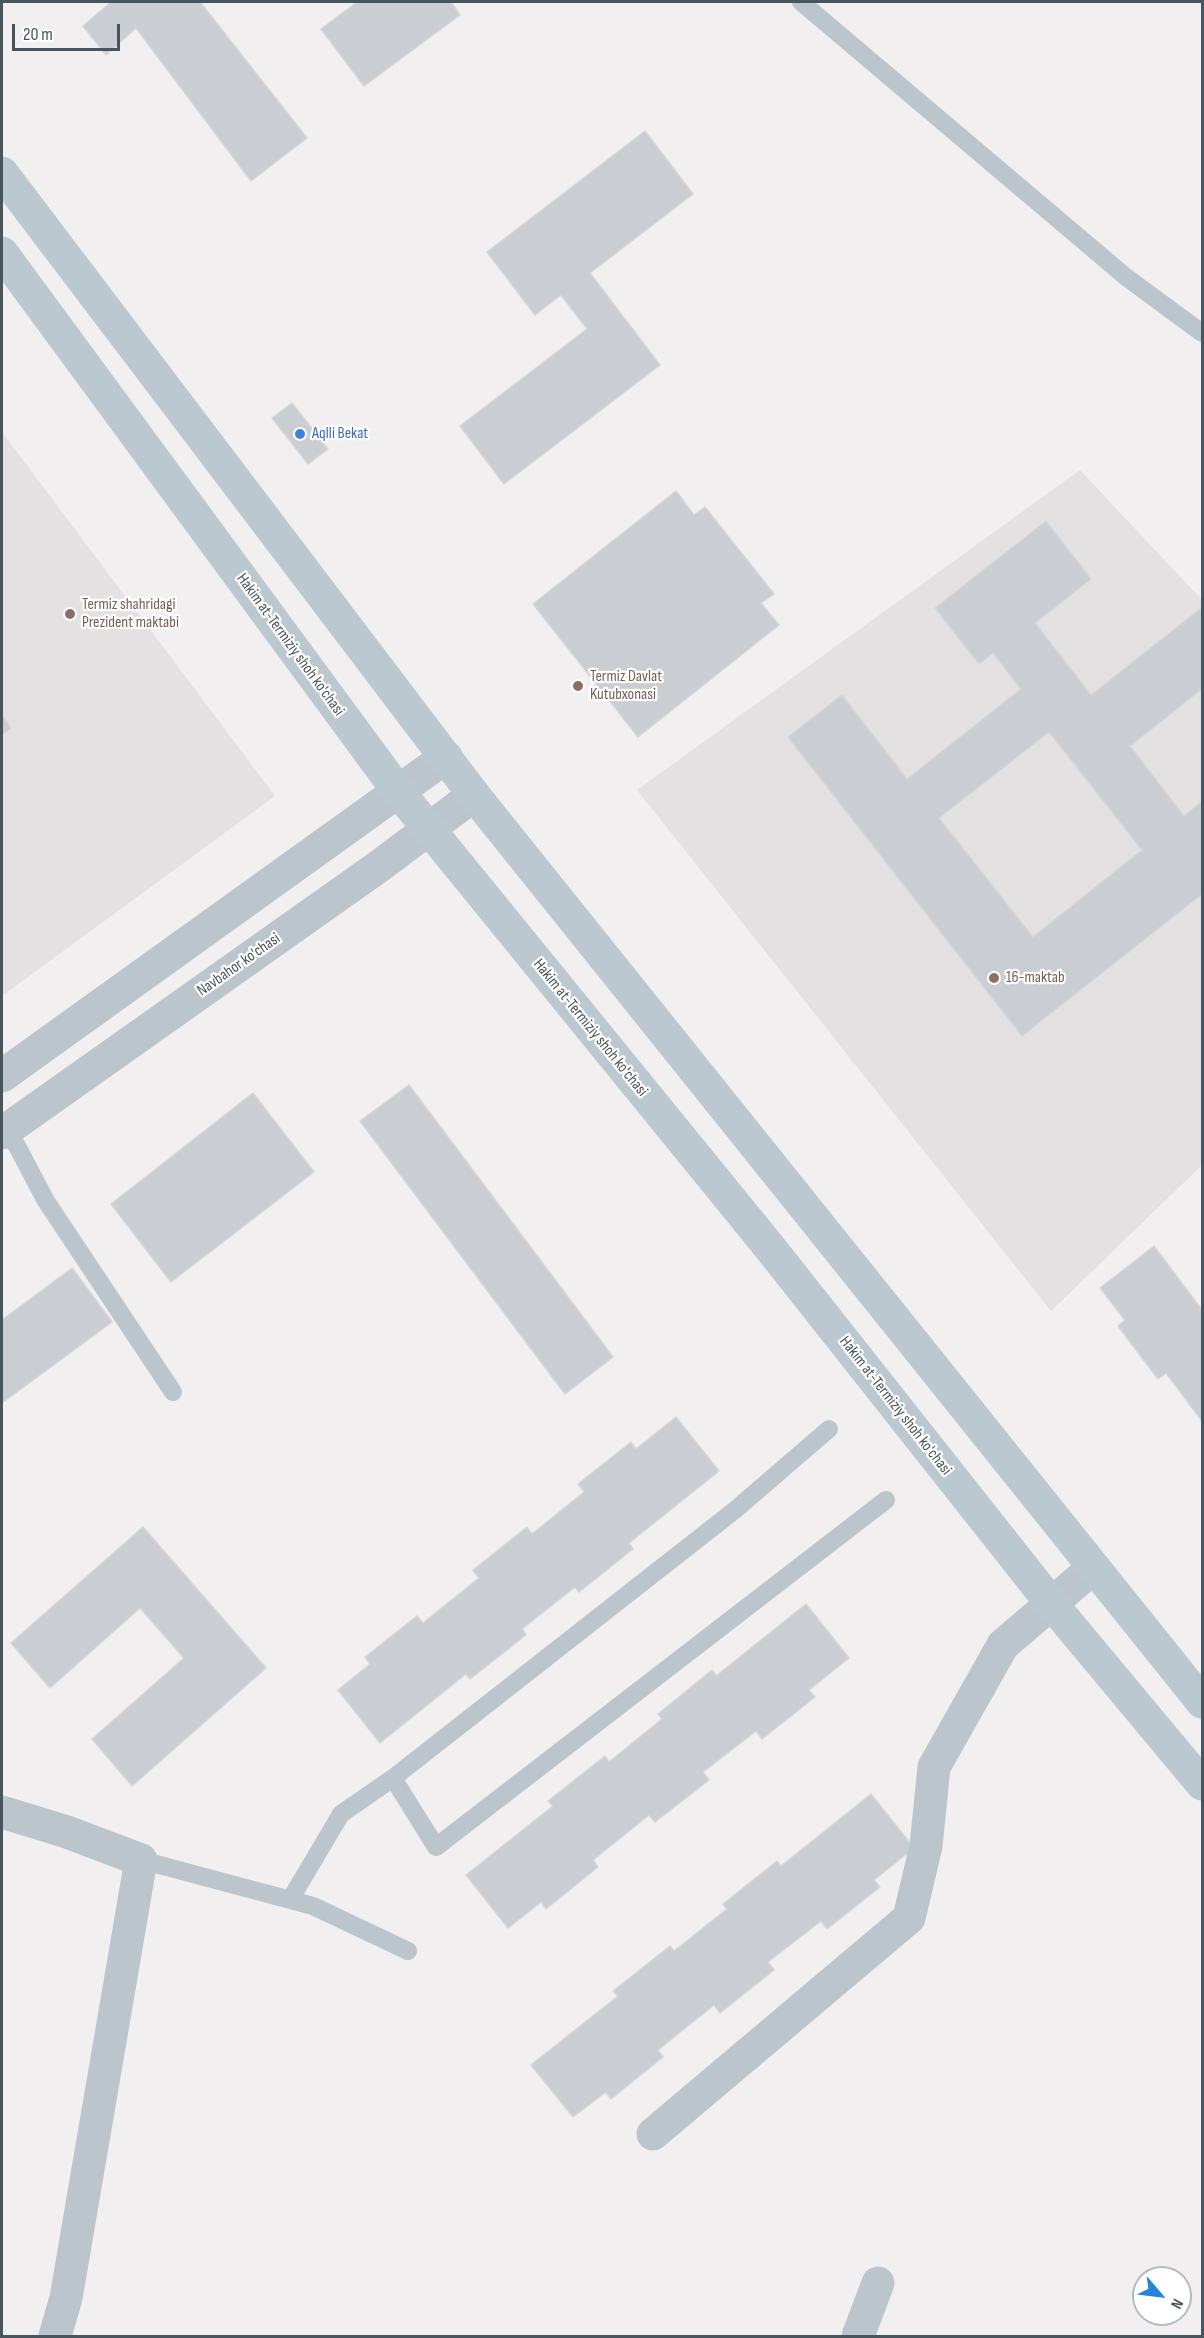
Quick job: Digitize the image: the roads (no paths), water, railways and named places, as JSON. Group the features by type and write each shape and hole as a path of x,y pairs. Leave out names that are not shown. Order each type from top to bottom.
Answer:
{"main road":[{"path":"2,173 474,795 1203,1702"},
{"name":"Hakim at-Termiziy shoh ko'chasi","path":"2,253 398,791 771,1249 1051,1603 1203,1784"}],"street":[{"path":"2,1076 446,757"},
{"name":"Navbahor ko'chasi","path":"4,1131 429,830 474,795"},
{"path":"653,2133 909,1918 926,1846 934,1767 1003,1646 1094,1568"},
{"path":"2,1812 67,1832 141,1860 66,2298 55,2337"},
{"path":"858,2337 878,2283"}],"lane":[{"path":"801,2 1126,276 1203,333"},
{"path":"4,1131 46,1201 173,1392"},
{"path":"290,1900 341,1814 393,1778 735,1510 829,1430"},
{"path":"393,1778 436,1847 886,1500"},
{"path":"141,1860 313,1906 408,1951"}],"place":[{"name":"Aqlli Bekat","path":"300,434"},
{"name":"Termiz shahridagi Prezident maktabi","path":"70,614"},
{"name":"Termiz Davlat Kutubxonasi","path":"578,686"},
{"name":"16-maktab","path":"994,978"}]}
